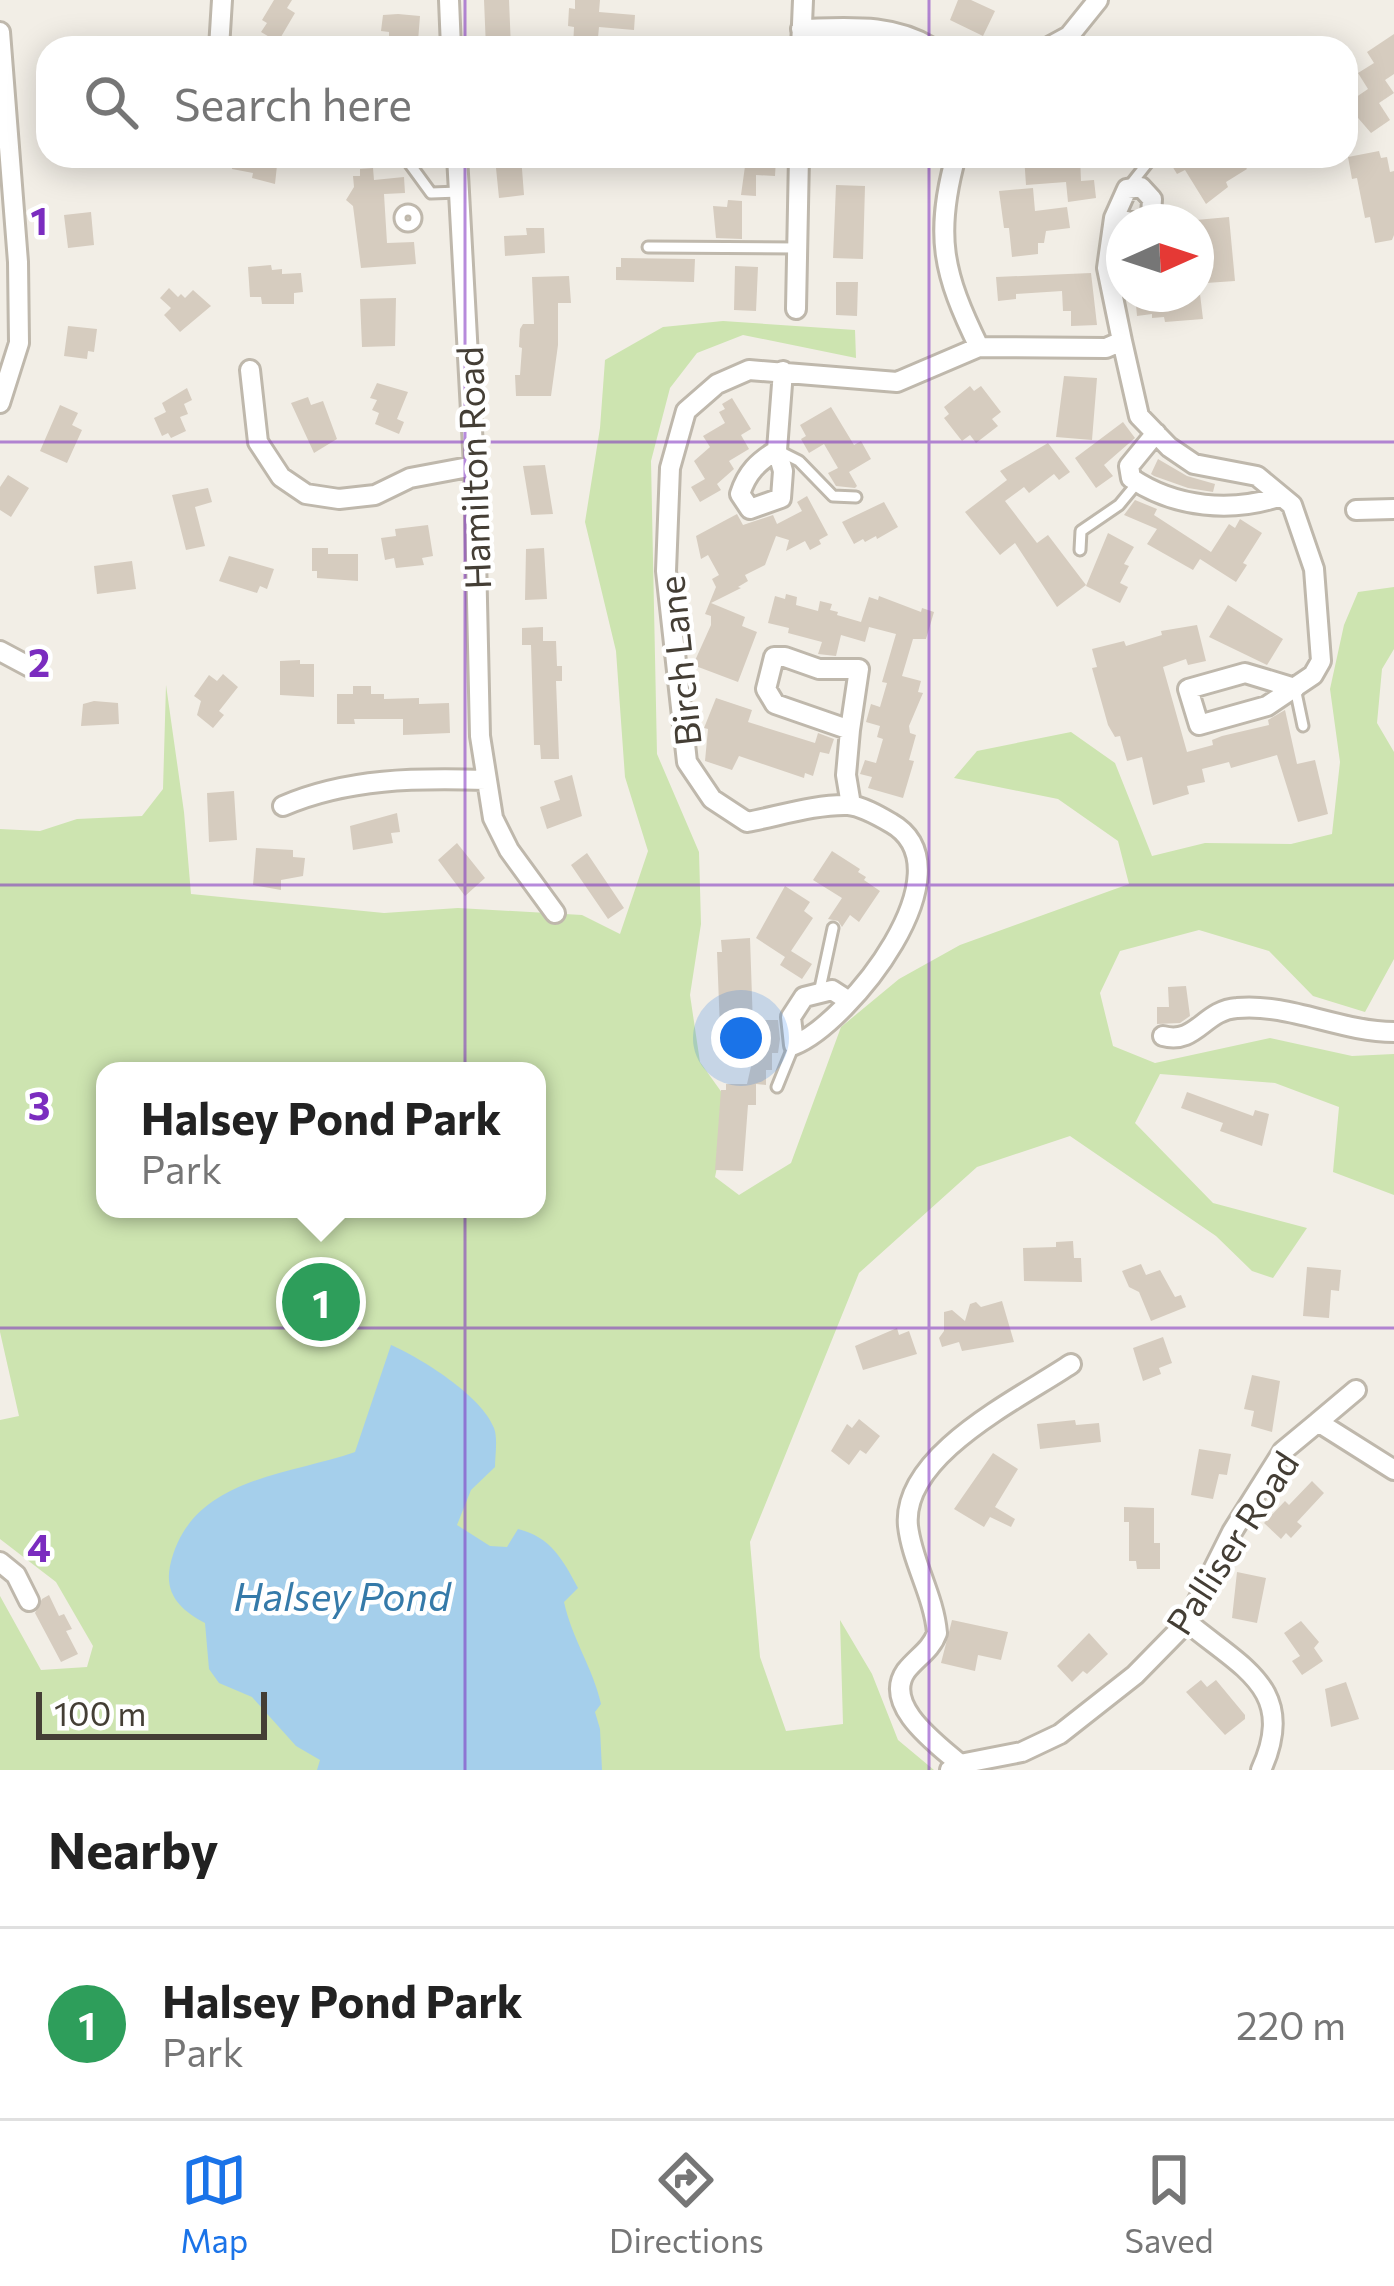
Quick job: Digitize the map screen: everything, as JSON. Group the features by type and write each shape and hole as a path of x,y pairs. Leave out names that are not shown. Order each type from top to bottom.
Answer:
{"street":[{"path":"220,36 222,0"},
{"path":"448,0 450,36"},
{"path":"801,36 802,0"},
{"path":"1069,36 1098,0"},
{"path":"819,36 874,27 908,36"},
{"path":"0,32 20,343 0,403"},
{"name":"Hamilton Road","path":"458,168 473,466 480,736 493,818 509,850 555,913"},
{"path":"796,309 799,168"},
{"path":"953,168 943,205 944,250 954,297 979,347"},
{"path":"1124,204 1127,188 1141,187 1152,204"},
{"path":"1116,312 1139,416 1193,464 1257,476 1292,505 1314,568 1321,661 1313,675 1295,688 1268,706 1199,725 1188,689 1246,673 1295,688"},
{"path":"778,450 783,371 897,382 979,347 1106,347 1122,340"},
{"path":"250,370 258,442 280,477 306,494 339,499 375,495 410,478 473,466"},
{"name":"Birch Lane","path":"783,371 749,370 717,384 686,411 670,468 666,571 687,762 712,799 747,821 851,805"},
{"path":"1156,433 1129,466 1131,478 1138,482 1196,505 1259,503 1281,496"},
{"path":"1356,510 1394,509"},
{"path":"0,652 30,667"},
{"path":"849,1001 832,990 804,997 790,1017 794,1045 807,1040 849,1001 884,963 907,922 916,879 913,851 901,829 851,805 846,775 859,669 819,669 774,658 766,689 775,704 850,730"},
{"path":"283,806 378,781 486,780"},
{"path":"1163,1036 1186,1037 1221,1010 1241,1007 1394,1032"},
{"path":"955,1767 925,1733 899,1688 904,1673 934,1643 937,1633 909,1532 910,1493 935,1455 1071,1364"},
{"name":"Palliser Road","path":"955,1767 1022,1752 1060,1735 1136,1675 1187,1622 1232,1532 1283,1451 1356,1390"},
{"name":"Palliser Road","path":"1318,1422 1394,1470"},
{"path":"0,1562 16,1575 29,1600"},
{"path":"1187,1622 1267,1688 1274,1724 1261,1770"}],"lane":[{"path":"413,168 431,193"},
{"path":"1127,188 1143,168"},
{"path":"411,211 431,193 459,192"},
{"path":"648,247 797,248"},
{"path":"778,450 799,461 833,496 856,497"},
{"path":"1080,550 1082,531 1119,505 1138,482"},
{"path":"1295,688 1303,726"},
{"path":"819,993 833,928"},
{"path":"776,1087 794,1045"}],"green space":[{"path":"723,321 855,330 856,358 743,335 697,353 670,388 651,461 657,754 699,852 701,924 690,995 700,1062 730,1104 715,1177 739,1195 791,1163 841,1027 899,979 960,945 1129,884 1118,841 1058,799 954,778 977,751 1071,732 1115,763 1152,856 1205,843 1291,844 1332,834 1340,762 1330,689 1344,625 1358,592 1394,587 1394,649 1382,669 1377,723 1394,752 1394,959 1365,1012 1313,996 1269,951 1199,930 1120,951 1100,993 1113,1046 1155,1063 1270,1038 1352,1056 1394,1054 1394,1195 1333,1172 1339,1107 1275,1083 1160,1074 1135,1123 1213,1203 1307,1228 1273,1278 1252,1271 1216,1236 1070,1136 977,1167 859,1273 750,1542 760,1657 786,1731 843,1724 840,1620 872,1674 898,1740 934,1770 0,1770 0,1596 41,1670 87,1667 93,1646 56,1582 0,1539 0,1420 19,1416 0,1332 0,829 40,831 77,819 142,816 163,789 166,685 191,894 384,913 458,908 582,915 620,934 648,851 625,777 616,651 585,522 605,360 663,327"}],"water":[{"name":"Halsey Pond","path":"391,1345 464,1391 494,1428 495,1467 471,1490 457,1525 490,1546 507,1547 518,1529 539,1538 561,1559 578,1588 564,1602 601,1704 595,1712 602,1770 317,1770 320,1760 296,1746 252,1697 219,1683 209,1669 205,1623 182,1607 170,1585 170,1566 181,1537 197,1514 244,1485 355,1452"}],"building":[{"path":"274,0 292,0 287,8 295,13 282,36 261,32 267,23 262,20"},
{"path":"484,0 509,0 510,36 486,36"},
{"path":"575,0 600,0 599,12 635,15 634,30 599,27 598,36 574,36 574,27 568,26 569,8 575,9"},
{"path":"958,0 971,0 995,11 983,36 950,20"},
{"path":"383,15 420,16 418,36 389,36 381,31"},
{"path":"1394,34 1394,74 1385,80 1394,93 1379,103 1390,120 1371,133 1358,118 1358,96 1368,89 1358,73 1374,63 1367,52"},
{"path":"1379,151 1381,158 1387,157 1390,172 1394,171 1392,240 1375,243 1357,178 1352,179 1350,168 1358,168 1358,155"},
{"path":"277,168 275,184 252,178 253,173 232,169"},
{"path":"373,168 374,180 404,177 405,193 384,194 387,243 414,242 416,264 361,268 353,206 346,200 354,187 353,176 360,176 360,169"},
{"path":"496,168 522,168 524,195 499,198"},
{"path":"745,168 775,168 775,176 756,175 756,196 741,195"},
{"path":"1025,168 1080,168 1081,181 1094,180 1096,198 1068,202 1066,182 1026,185"},
{"path":"1173,168 1247,169 1226,182 1228,187 1206,204 1185,170 1177,174"},
{"path":"836,185 865,186 863,259 833,258"},
{"path":"1033,188 1035,211 1067,207 1070,228 1046,231 1044,243 1038,243 1038,254 1012,257 999,191"},
{"path":"728,200 742,201 742,239 716,238 713,206 727,207"},
{"path":"91,212 94,245 68,248 64,215"},
{"path":"1229,217 1235,281 1214,282 1214,218"},
{"path":"526,228 544,228 545,253 505,256 504,236 527,235"},
{"path":"621,258 695,259 694,282 616,280"},
{"path":"271,265 272,270 282,269 282,274 301,273 303,292 294,293 294,304 262,304 261,297 250,297 248,267"},
{"path":"735,266 758,267 756,311 734,310"},
{"path":"1091,273 1097,325 1071,326 1071,311 1063,311 1062,291 1016,294 1016,299 998,301 996,277"},
{"path":"569,276 571,303 558,303 551,396 516,396 520,329 523,324 534,324 532,277"},
{"path":"836,282 858,282 857,316 836,315"},
{"path":"169,288 185,298 193,290 211,306 180,332 164,315 171,308 160,298"},
{"path":"396,298 395,346 362,347 360,299"},
{"path":"1137,312 1202,312 1203,319 1165,322 1164,317 1152,318 1152,314 1137,316"},
{"path":"68,326 97,329 94,352 88,351 87,359 64,356"},
{"path":"1064,376 1097,378 1092,440 1056,437"},
{"path":"377,383 408,392 397,419 404,422 399,434 375,424 379,413 372,410 377,400 370,398"},
{"path":"970,386 974,391 981,386 1001,412 992,419 998,426 976,443 970,435 962,441 944,418 949,414 944,407"},
{"path":"187,388 192,400 184,404 188,414 180,417 186,431 171,438 168,433 162,436 154,418 166,412 162,403"},
{"path":"308,397 311,405 323,401 337,439 314,453 291,403"},
{"path":"732,398 751,429 741,435 749,449 729,461 734,469 717,484 721,490 700,502 691,487 705,479 694,461 710,447 703,436 725,423 719,412"},
{"path":"60,405 78,413 72,425 82,430 67,463 40,451"},
{"path":"831,407 854,445 861,441 871,459 849,472 855,488 836,486 828,473 838,468 824,444 809,453 801,439 806,436 800,425"},
{"path":"1123,422 1135,438 1104,465 1113,476 1096,488 1075,458"},
{"path":"1048,443 1070,472 1059,480 1054,474 1029,493 1024,487 1005,501 1037,543 1048,535 1086,585 1057,607 1015,543 1000,555 965,512 1007,480 1000,471"},
{"path":"1158,459 1187,476 1215,484 1213,492 1154,476"},
{"path":"545,465 553,514 531,515 523,466"},
{"path":"8,475 29,488 11,517 0,510 0,487"},
{"path":"208,488 212,502 195,507 205,546 186,550 172,495"},
{"path":"807,496 828,535 819,540 821,544 810,550 805,541 786,551 789,540 776,536 765,565 745,575 748,581 741,588 711,603 745,617 742,626 757,632 738,682 693,665 711,625 711,616 705,614 716,587 712,579 719,575 708,555 701,559 696,536 737,514 743,525 773,515 777,524 802,511 797,502"},
{"path":"1135,500 1157,509 1154,515 1211,552 1229,524 1235,528 1240,519 1262,533 1236,582 1200,559 1193,570 1147,544 1157,529 1124,515"},
{"path":"884,502 898,527 877,539 854,544 842,522"},
{"path":"428,525 433,556 422,558 424,565 396,568 394,558 385,560 381,538 396,536 395,529"},
{"path":"1108,533 1134,547 1124,564 1129,566 1120,583 1128,587 1120,603 1086,586"},
{"path":"312,548 328,548 328,554 358,554 358,581 317,578 317,571 312,571"},
{"path":"544,548 547,599 525,600 526,549"},
{"path":"229,556 274,569 267,589 260,586 257,593 219,581"},
{"path":"132,561 136,589 97,594 94,566"},
{"path":"786,594 797,597 796,605 818,611 820,601 832,604 830,610 837,615 861,622 869,597 934,612 926,639 913,639 902,676 921,681 918,692 923,693 909,726 916,735 909,760 914,761 903,798 868,788 872,777 860,774 865,760 876,763 883,739 877,737 880,726 866,722 871,704 880,707 896,634 869,627 865,642 841,635 836,656 818,654 822,642 768,623 775,596 785,599"},
{"path":"1228,605 1283,639 1267,665 1209,637"},
{"path":"1197,625 1206,661 1188,665 1186,659 1163,667 1187,752 1213,745 1212,740 1222,736 1269,725 1268,720 1285,710 1297,764 1315,760 1328,814 1298,822 1277,755 1231,768 1229,762 1202,769 1205,782 1187,786 1189,794 1153,805 1142,757 1127,761 1120,736 1115,737 1108,725 1092,668 1097,667 1092,649 1124,641 1126,646 1162,635 1161,631"},
{"path":"543,627 543,641 556,641 557,666 562,666 562,681 556,681 559,759 541,759 540,745 534,745 531,645 522,645 522,628"},
{"path":"300,660 300,664 314,664 314,697 280,695 280,661"},
{"path":"223,674 238,687 219,711 224,715 213,728 197,715 201,701 194,696 209,675 217,681"},
{"path":"353,686 371,686 371,694 384,694 384,699 449,703 450,733 403,735 403,719 354,719 355,724 337,724 337,694 353,694"},
{"path":"716,698 752,710 748,722 815,743 818,733 834,739 829,754 820,752 813,776 805,773 804,778 739,756 732,770 705,761 708,729 704,728"},
{"path":"118,703 119,724 81,726 83,704"},
{"path":"572,775 582,816 547,829 540,807 560,800 554,781"},
{"path":"234,791 237,840 209,842 207,793"},
{"path":"397,813 400,832 391,833 393,843 353,850 350,826"},
{"path":"457,843 485,878 465,896 438,860"},
{"path":"256,848 293,850 293,857 305,858 303,876 281,880 281,890 253,885"},
{"path":"832,851 860,869 864,880 880,891 859,922 850,915 842,927 828,919 842,898 813,880"},
{"path":"587,853 624,908 608,919 571,865"},
{"path":"785,886 810,902 804,911 813,918 791,951 812,964 802,979 780,965 785,957 756,938"},
{"path":"750,938 753,1026 720,1029 717,952 722,952 721,940"},
{"path":"1186,986 1190,1016 1180,1023 1157,1024 1157,1007 1169,1007 1168,987"},
{"path":"762,1020 778,1020 780,1039 778,1053 772,1053 772,1070 766,1070 766,1085 756,1084 756,1105 748,1105 743,1171 715,1170 721,1090 726,1090 726,1084 747,1084 754,1053 760,1053"},
{"path":"1187,1092 1253,1116 1255,1110 1269,1114 1262,1146 1220,1131 1223,1123 1181,1108"},
{"path":"1073,1241 1074,1258 1081,1258 1082,1282 1024,1281 1023,1248"},
{"path":"1141,1264 1146,1275 1160,1270 1186,1307 1151,1321 1139,1292 1129,1287 1122,1271"},
{"path":"1307,1267 1341,1270 1339,1291 1331,1290 1329,1318 1303,1316"},
{"path":"1002,1301 1014,1342 962,1351 959,1342 942,1347 944,1312 952,1310 965,1321 970,1304 981,1307"},
{"path":"897,1328 899,1335 909,1331 917,1354 863,1370 855,1346"},
{"path":"1163,1337 1172,1363 1143,1381 1133,1348"},
{"path":"1252,1375 1280,1381 1272,1432 1251,1426 1254,1411 1244,1409"},
{"path":"859,1419 880,1436 849,1465 831,1451 847,1424 852,1428"},
{"path":"1075,1420 1076,1425 1099,1423 1101,1442 1040,1449 1037,1424"},
{"path":"1199,1449 1231,1454 1227,1475 1219,1474 1213,1499 1191,1495"},
{"path":"993,1453 1018,1469 995,1507 1015,1519 1011,1527 990,1517 984,1527 954,1509"},
{"path":"1312,1481 1324,1493 1297,1522 1302,1526 1291,1538 1286,1533 1281,1539 1264,1523"},
{"path":"1124,1507 1154,1508 1160,1569 1137,1569 1136,1561 1129,1561"},
{"path":"1237,1572 1266,1578 1257,1623 1232,1618"},
{"path":"49,1595 72,1629 66,1631 78,1654 61,1662 35,1613"},
{"path":"952,1620 1008,1632 1001,1660 978,1655 975,1671 941,1663"},
{"path":"1301,1621 1319,1642 1314,1648 1323,1661 1302,1675 1292,1661 1300,1656 1284,1633"},
{"path":"1089,1633 1108,1654 1072,1682 1057,1666"},
{"path":"1201,1680 1207,1687 1216,1680 1245,1715 1225,1735 1186,1692"},
{"path":"1346,1682 1359,1719 1331,1727 1325,1689"}],"place":[{"name":"Halsey Pond Park","path":"321,1302"}]}
